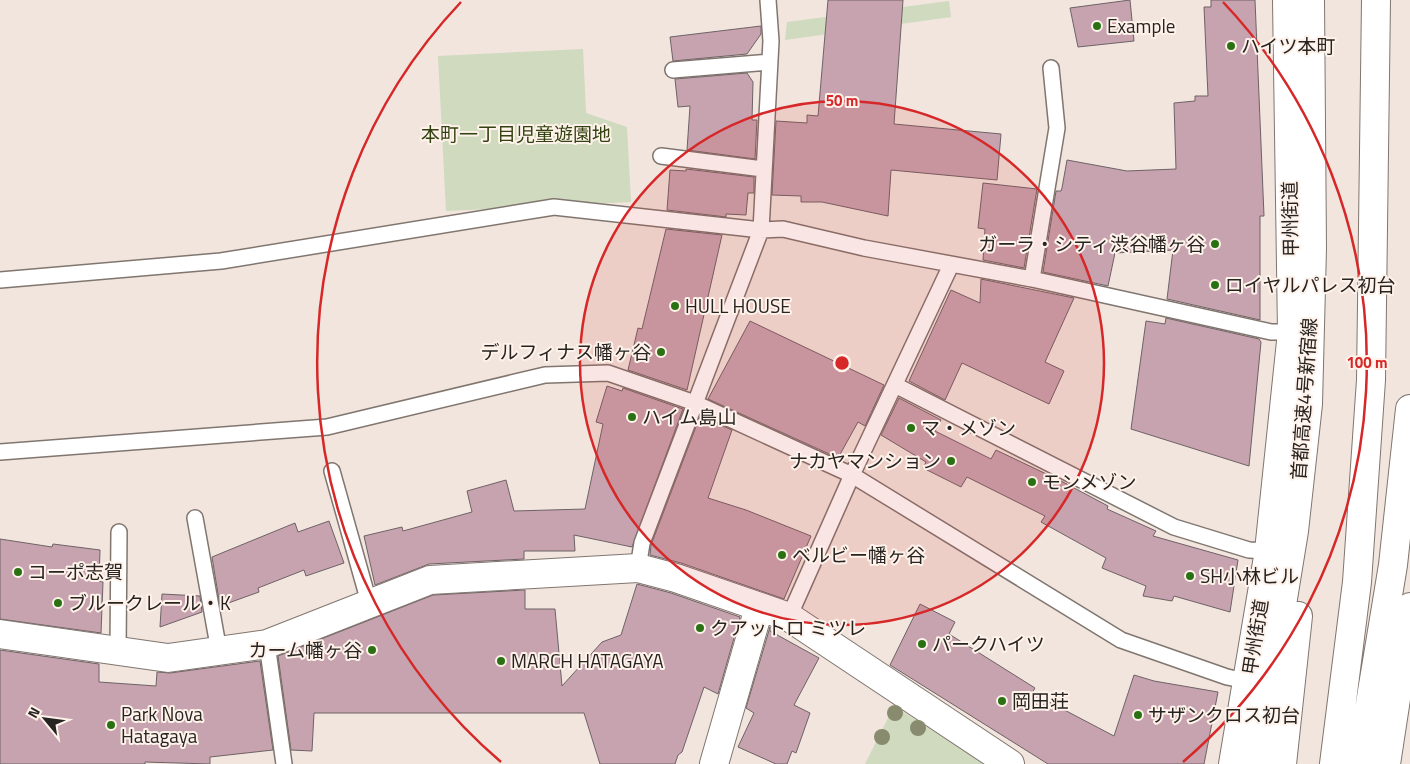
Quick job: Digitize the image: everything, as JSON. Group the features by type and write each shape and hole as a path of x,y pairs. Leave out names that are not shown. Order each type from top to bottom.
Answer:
{"main road":[{"name":"甲州街道","path":"1233,764 1269,551 1292,332 1287,0"},
{"name":"首都高速4号新宿線","path":"1256,764 1294,531 1308,404 1312,248 1310,0"},
{"path":"1312,248 1327,0"},
{"path":"1334,764 1357,582 1372,380 1376,0"},
{"path":"1282,764 1304,552 1308,404"},
{"path":"1360,764 1393,565 1410,409"},
{"path":"0,634 168,658 267,644 370,606 430,580 638,568 676,578 789,617 1010,764"},
{"path":"1386,764 1403,707 1410,607"},
{"path":"714,764 759,608"}],"lane":[{"path":"638,568 642,543 761,230 771,41 768,0"},
{"path":"673,70 770,62"},
{"path":"1032,279 1058,128 1051,68"},
{"path":"661,156 763,169"},
{"path":"0,280 221,261 554,208 761,230 783,230 951,265 1032,279 1271,332 1292,332"},
{"path":"789,617 852,475 951,265"},
{"path":"0,452 327,427 545,375 608,373 695,403 852,475 1120,640 1227,677 1247,681"},
{"path":"895,385 1174,527 1249,550 1269,551"},
{"path":"332,471 370,606"},
{"path":"194,518 219,651"},
{"path":"118,651 119,532"},
{"path":"267,644 284,764"}],"green space":[{"path":"949,1 951,17 785,40 787,22"},
{"name":"本町一丁目児童遊園地","path":"583,49 586,113 627,127 631,202 446,211 438,56"},
{"path":"894,706 985,764 865,764"}],"building":[{"path":"828,0 903,0 894,124 1001,134 997,180 891,170 888,216 822,202 801,202 801,196 772,195 776,121 807,123 807,115 818,116"},
{"name":"Example","path":"1130,0 1134,41 1078,47 1070,8"},
{"path":"1211,0 1255,0 1264,216 1260,216 1260,320 1167,299 1173,250 1115,253 1108,286 1043,272 1056,191 1061,191 1067,160 1127,171 1176,169 1174,103 1195,101 1195,96 1208,96 1204,7 1211,7"},
{"path":"761,26 761,34 747,54 673,61 670,37"},
{"path":"747,73 753,82 752,120 757,120 755,159 687,150 690,106 678,107 675,79"},
{"path":"686,169 754,177 754,193 748,193 746,215 726,214 726,217 667,210 670,170 686,171"},
{"path":"983,183 1037,189 1024,268 983,260 985,229 978,228"},
{"path":"666,229 722,235 687,390 628,370 638,328 642,329"},
{"path":"981,279 1074,298 1045,362 1064,371 1049,404 962,363 945,400 909,381 951,290 980,303"},
{"path":"1166,318 1259,339 1261,342 1249,466 1131,429 1146,321 1165,324"},
{"path":"750,321 884,385 865,426 858,422 838,458 708,399"},
{"path":"607,386 622,391 623,388 683,409 632,547 574,535 575,551 524,551 524,559 429,564 375,585 364,536 402,527 403,531 472,512 467,491 506,480 514,511 585,509 603,424 596,422"},
{"path":"899,398 941,420 935,431 991,459 996,450 1061,481 1108,506 1107,509 1156,531 1153,536 1238,560 1230,612 1174,596 1172,601 1143,596 1146,586 1102,568 1106,558 1041,522 1045,516 967,477 961,487 923,468 926,462 881,435"},
{"path":"700,416 732,430 708,498 746,510 811,536 784,599 681,563 650,555 651,545"},
{"path":"329,521 344,563 306,576 304,570 258,588 259,592 220,606 212,557 295,523 298,532"},
{"path":"0,539 52,547 53,544 100,550 99,581 103,582 101,633 0,619"},
{"path":"637,584 671,593 740,617 718,694 704,687 682,752 678,755 675,764 600,764 584,713 314,713 312,751 291,750 278,656 433,595 525,590 525,609 555,609 562,686 602,642 621,635"},
{"path":"162,594 200,596 202,612 160,627"},
{"path":"920,604 955,622 949,634 1035,688 1032,693 1114,736 1134,675 1154,681 1218,692 1204,764 1048,764 890,665"},
{"path":"770,627 770,631 819,658 794,705 810,713 796,753 792,751 787,764 776,764 738,747 754,713 746,708"},
{"path":"0,650 99,664 99,682 156,686 157,672 170,673 260,661 273,750 210,757 210,764 145,762 145,764 0,764"}],"place":[{"name":"Example","path":"1097,26"},
{"name":"ハイツ本町","path":"1231,46"},
{"name":"ガーラ・シティ渋谷幡ヶ谷","path":"1215,244"},
{"name":"ロイヤルパレス初台","path":"1215,285"},
{"name":"HULL HOUSE","path":"675,306"},
{"name":"デルフィナス幡ヶ谷","path":"661,352"},
{"name":"ハイム島山","path":"632,417"},
{"name":"マ・メゾン","path":"911,428"},
{"name":"ナカヤマンション","path":"951,461"},
{"name":"モンメゾン","path":"1032,482"},
{"name":"ベルビー幡ヶ谷","path":"782,555"},
{"name":"コーポ志賀","path":"18,572"},
{"name":"SH小林ビル","path":"1190,576"},
{"name":"ブルークレール・K","path":"58,603"},
{"name":"クアットロ ミツレ","path":"700,628"},
{"name":"パークハイツ","path":"922,644"},
{"name":"カーム幡ヶ谷","path":"372,650"},
{"name":"MARCH HATAGAYA","path":"501,661"},
{"name":"岡田荘","path":"1002,701"},
{"name":"サザンクロス初台","path":"1138,715"},
{"name":"Park Nova Hatagaya","path":"111,725"}]}
